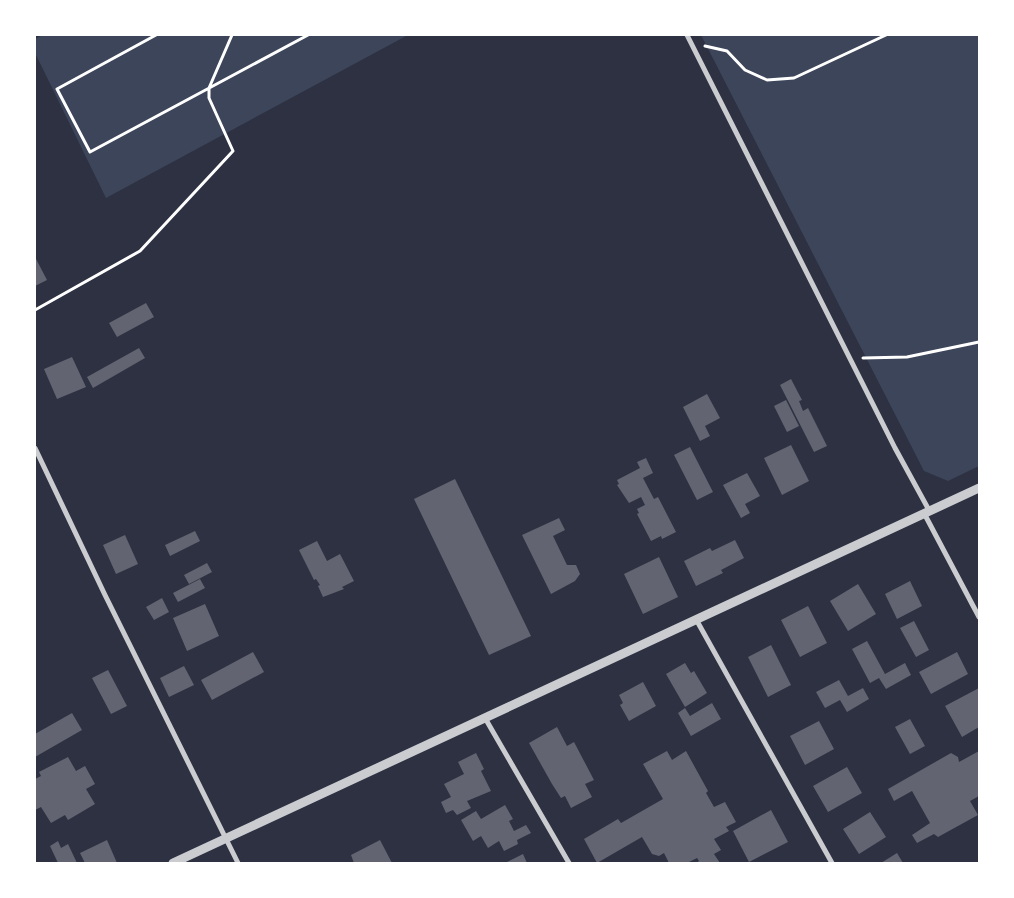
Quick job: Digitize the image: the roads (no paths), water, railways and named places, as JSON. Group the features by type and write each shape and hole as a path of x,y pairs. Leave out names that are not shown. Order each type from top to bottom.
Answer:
{"street":[{"path":"687,35 979,617"},
{"path":"35,448 105,595 238,863"},
{"path":"173,863 928,514 979,488"},
{"path":"696,620 832,863"},
{"path":"485,718 569,863"}]}
